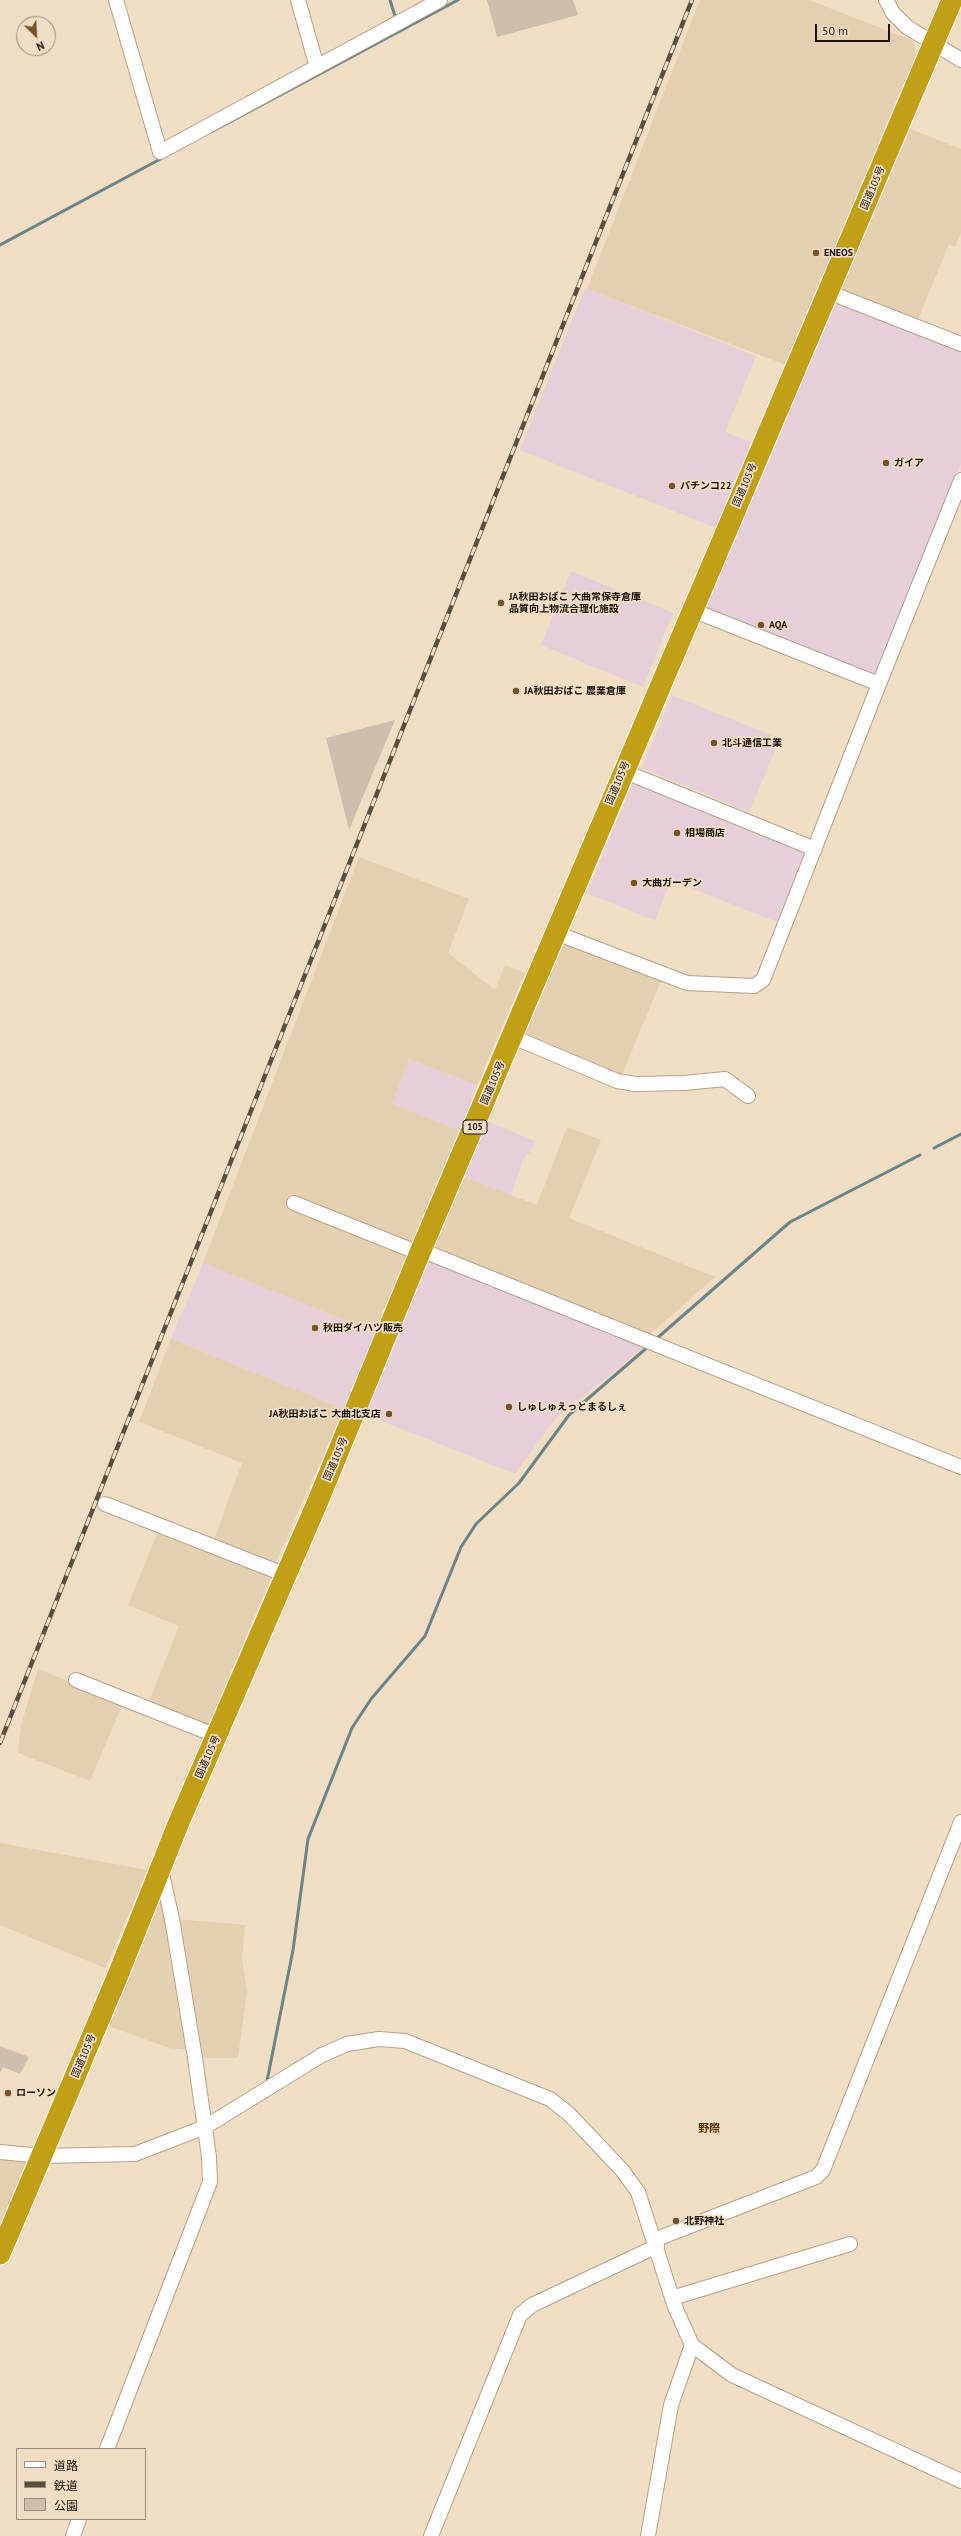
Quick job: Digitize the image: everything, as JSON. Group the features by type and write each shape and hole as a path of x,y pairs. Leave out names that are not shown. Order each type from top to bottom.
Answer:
{"highway":[{"name":"国道105号","path":"0,2254 286,1575 420,1252 513,1037 623,771 828,292 932,43 952,0"}],"street":[{"path":"116,0 160,152 440,0"},
{"path":"298,0 317,67"},
{"path":"886,0 893,14 906,27 961,60"},
{"path":"828,292 961,344"},
{"path":"556,933 687,983 754,986 764,980 878,684 961,480"},
{"path":"692,610 878,684"},
{"path":"623,771 815,849"},
{"path":"513,1037 617,1081 635,1084 684,1083 725,1079 748,1096"},
{"path":"294,1203 961,1467"},
{"path":"106,1504 286,1575"},
{"path":"76,1680 217,1736"},
{"path":"431,2536 520,2315 532,2305 656,2243 816,2177 823,2170 961,1822"},
{"path":"107,2448 205,2202 210,2182 205,2127 173,1926 161,1870"},
{"path":"0,2152 42,2156 135,2154 205,2127 322,2055 347,2044 379,2039 405,2042 550,2099 569,2114 622,2170 638,2192 656,2243 672,2298 685,2334 692,2345 732,2375 961,2481"},
{"path":"672,2298 850,2244"},
{"path":"648,2536 671,2405 692,2345"},
{"path":"73,2536 79,2520"}],"shaded area":[{"path":"700,0 809,0 914,41 916,58 786,365 587,289"},
{"path":"903,126 961,149 961,233 955,247 949,244 917,322 836,289"},
{"path":"585,288 756,356 725,432 753,443 719,529 520,450"},
{"path":"833,296 961,348 961,464 875,677 706,610"},
{"path":"571,571 673,613 643,687 541,645"},
{"path":"672,695 780,739 749,812 642,768"},
{"path":"633,782 806,850 777,922 671,880 655,921 587,893"},
{"path":"359,857 469,899 448,953 495,990 505,965 525,973 477,1085 409,1059 392,1104 460,1131 377,1333 203,1263"},
{"path":"565,936 663,976 621,1077 523,1037"},
{"path":"409,1059 477,1085 460,1131 391,1104"},
{"path":"487,1121 535,1141 529,1154 527,1153 523,1160 511,1196 464,1177"},
{"path":"567,1127 601,1140 569,1218 715,1277 648,1336 431,1253 464,1177 537,1205"},
{"path":"428,1261 644,1347 555,1419 515,1474 366,1415"},
{"path":"203,1263 377,1333 344,1409 171,1339"},
{"path":"171,1339 344,1409 274,1566 213,1542 242,1463 139,1422"},
{"path":"159,1529 272,1575 208,1727 148,1704 179,1626 128,1605"},
{"path":"38,1669 123,1703 90,1781 18,1753 21,1725"},
{"path":"0,1843 148,1870 105,1968 0,1925"},
{"path":"162,1892 190,2050 169,2048 106,2025"},
{"path":"176,1919 245,1925 242,1960 247,1991 238,2058 198,2058"},
{"path":"0,2156 30,2159 0,2226"}],"green space":[{"path":"487,0 573,0 578,15 497,37"},
{"path":"395,720 349,830 326,738"},
{"path":"0,2046 29,2057 20,2074 3,2067 0,2073"}],"waterway":[{"path":"390,0 395,16"},
{"path":"213,131 458,0"},
{"path":"0,245 166,156"},
{"path":"934,1148 961,1134"},
{"path":"655,1340 790,1222 920,1155"},
{"path":"267,2081 293,1950 308,1839 352,1728 371,1699 425,1636 461,1547 476,1524 519,1483 569,1415 650,1345"}],"railway":[{"path":"0,1743 692,0"}],"place":[{"name":"ENEOS","path":"816,253"},
{"name":"ガイア","path":"886,463"},
{"name":"パチンコ22","path":"672,486"},
{"name":"JA秋田おばこ 大曲常保寺倉庫 品質向上物流合理化施設","path":"501,603"},
{"name":"AQA","path":"761,625"},
{"name":"JA秋田おばこ 農業倉庫","path":"516,691"},
{"name":"北斗通信工業","path":"714,743"},
{"name":"相場商店","path":"677,833"},
{"name":"大曲ガーデン","path":"634,883"},
{"name":"秋田ダイハツ販売","path":"315,1328"},
{"name":"しゅしゅえっとまるしぇ","path":"509,1407"},
{"name":"JA秋田おばこ 大曲北支店","path":"389,1414"},
{"name":"ローソン","path":"8,2093"},
{"name":"北野神社","path":"676,2221"}],"district":[{"name":"野際","path":"709,2129"}]}
